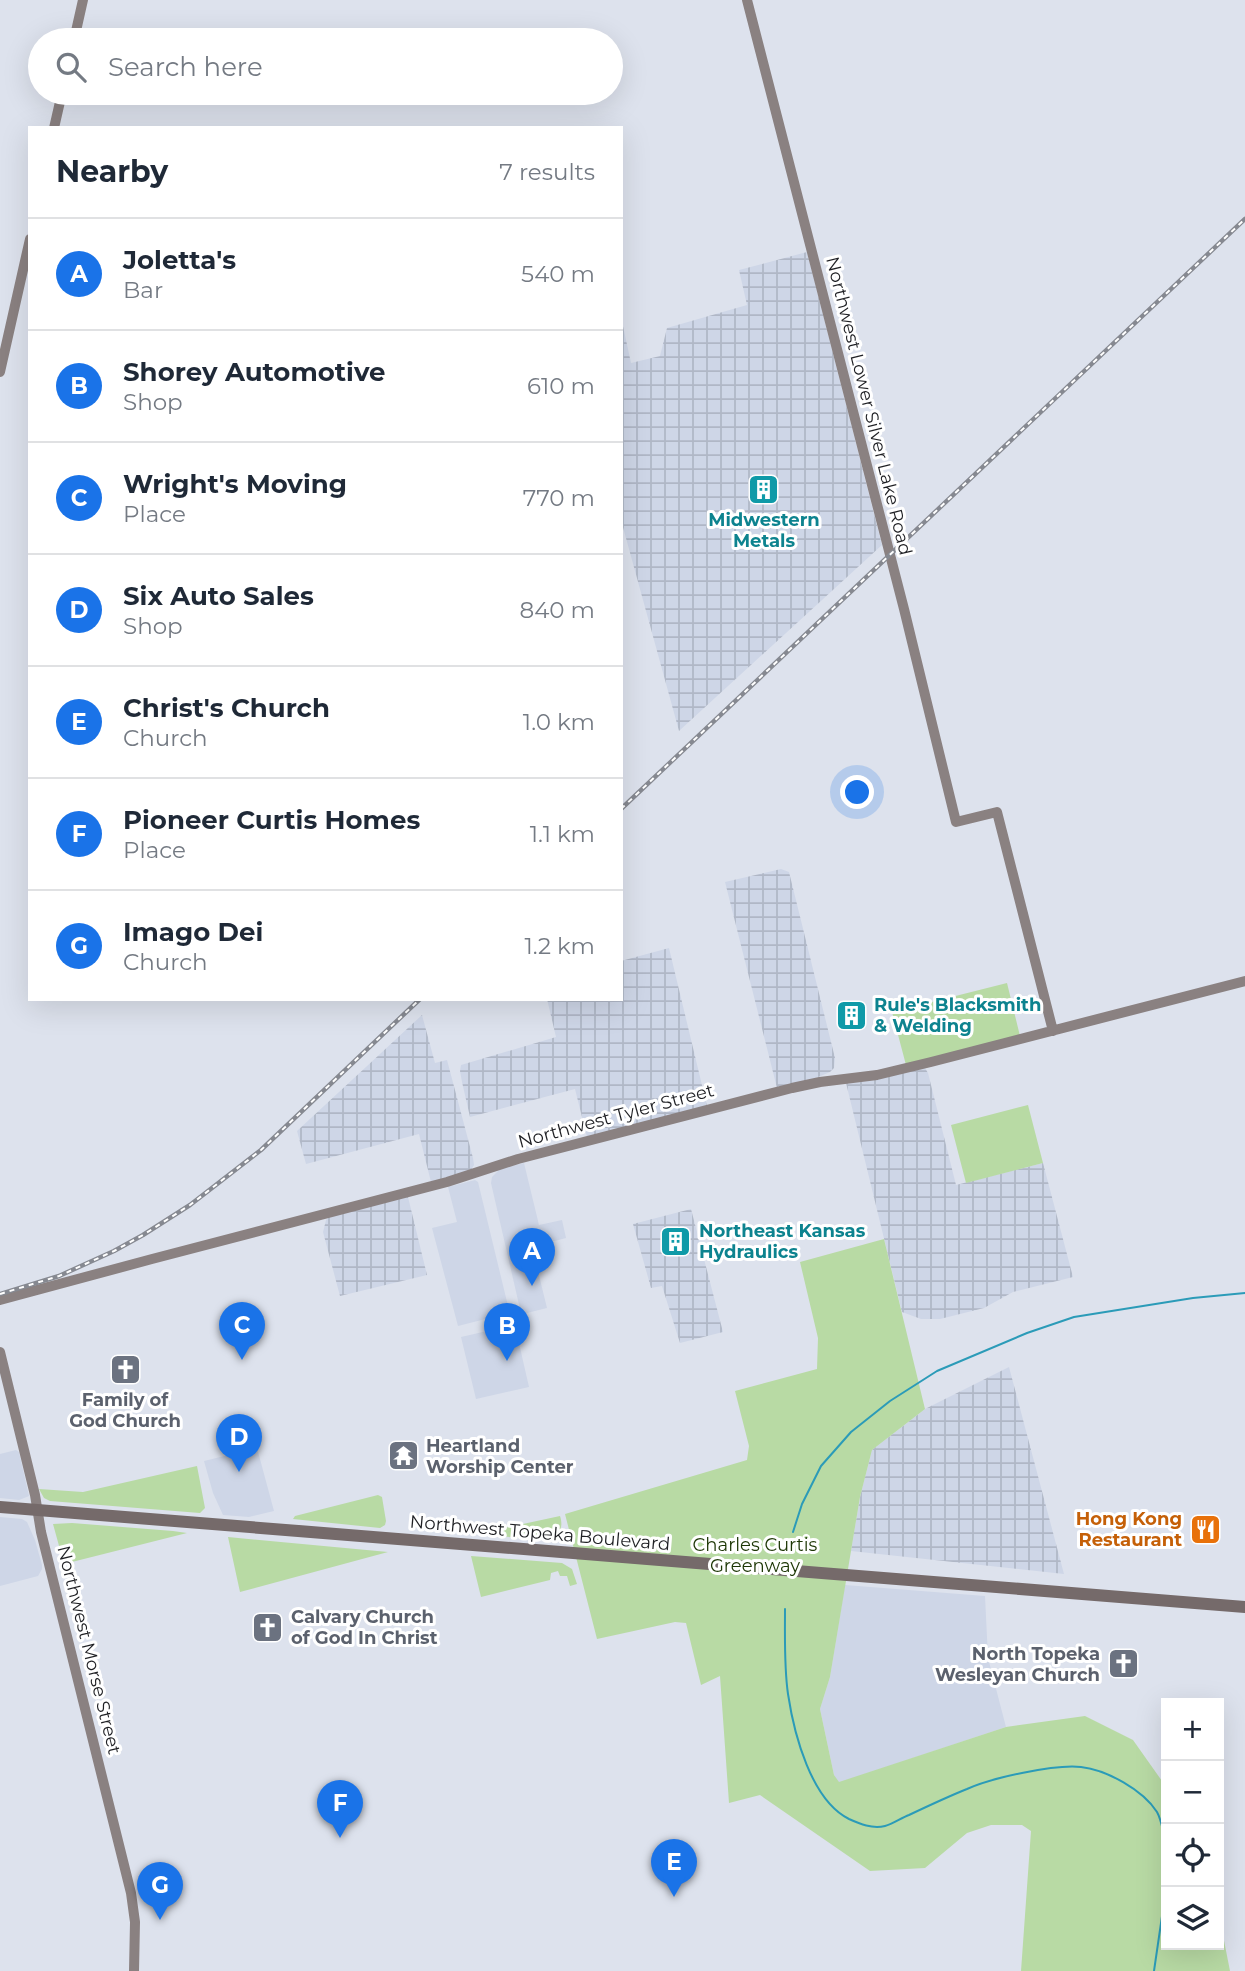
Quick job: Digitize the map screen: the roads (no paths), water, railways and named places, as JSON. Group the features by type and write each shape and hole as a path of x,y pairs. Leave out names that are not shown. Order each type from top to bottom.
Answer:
{"main road":[{"path":"77,28 83,0"},
{"name":"Northwest Lower Silver Lake Road","path":"747,0 956,822 997,812 1053,1031"},
{"path":"54,126 59,105"},
{"path":"0,372 28,248"},
{"name":"Northwest Tyler Street","path":"0,1300 447,1182 518,1159 792,1088 877,1075 1245,981"},
{"name":"Northwest Morse Street","path":"0,1352 41,1532 131,1893 135,1922 134,1971"},
{"name":"Northwest Topeka Boulevard","path":"0,1507 1245,1607"},
{"name":"Northwest Morse Street","path":"125,1971 133,1957"}],"waterway":[{"path":"793,1532 802,1504 821,1466 851,1432 890,1401 937,1371 1027,1333 1074,1317 1193,1298 1245,1293"},
{"path":"785,1609 787,1684 800,1746 806,1764 824,1797 849,1819 871,1826 885,1826 991,1780 1040,1770 1081,1767 1102,1772 1134,1789 1151,1804 1161,1824"},
{"path":"1154,1971 1161,1923"}],"railway":[{"path":"623,807 1245,219"},
{"path":"0,1294 59,1276 114,1251 190,1205 261,1150 418,1001"}],"place":[{"name":"Midwestern Metals","path":"764,490"},
{"name":"Rule's Blacksmith & Welding","path":"851,1015"},
{"name":"Northeast Kansas Hydraulics","path":"676,1241"},
{"name":"Joletta's","path":"532,1286"},
{"name":"Wright's Moving","path":"242,1360"},
{"name":"Shorey Automotive","path":"507,1361"},
{"name":"Family of God Church","path":"125,1370"},
{"name":"Heartland Worship Center","path":"403,1456"},
{"name":"Six Auto Sales","path":"239,1472"},
{"name":"Hong Kong Restaurant","path":"1205,1529"},
{"name":"Calvary Church of God In Christ","path":"268,1627"},
{"name":"North Topeka Wesleyan Church","path":"1123,1664"},
{"name":"Pioneer Curtis Homes","path":"340,1838"},
{"name":"Christ's Church","path":"674,1897"},
{"name":"Imago Dei","path":"160,1920"}],"park label":[{"name":"Charles Curtis Greenway","path":"755,1555"}]}
